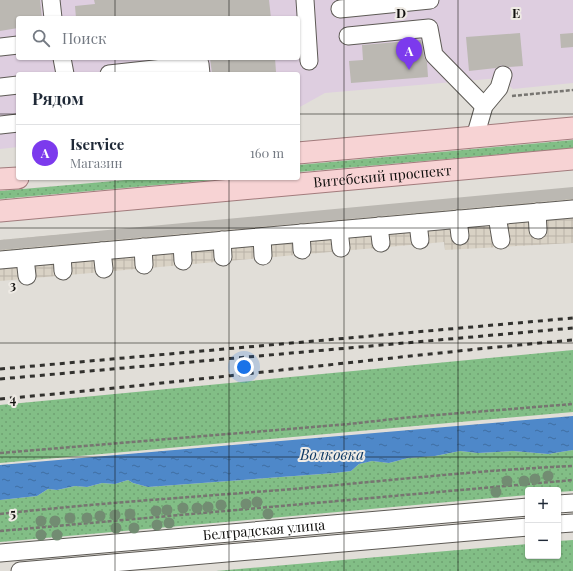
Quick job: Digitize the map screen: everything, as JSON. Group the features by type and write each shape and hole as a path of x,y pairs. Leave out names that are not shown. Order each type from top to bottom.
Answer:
{"main road":[{"path":"300,153 573,128"},
{"name":"Витебский проспект","path":"0,211 573,159"},
{"path":"0,179 16,178"}],"street":[{"path":"51,0 53,16"},
{"path":"305,0 309,61"},
{"path":"340,9 430,0"},
{"path":"348,36 429,28 434,55 484,106"},
{"path":"0,47 16,45"},
{"path":"62,60 65,72"},
{"path":"127,72 200,64 201,72"},
{"path":"475,137 484,106 499,88 503,75"},
{"path":"0,87 16,85"},
{"path":"0,125 16,123"},
{"path":"0,260 25,258 63,263 102,251 182,244 222,249 262,237 302,242 339,230 380,235 418,223 573,209"},
{"path":"537,212 538,230"},
{"path":"497,216 501,240"},
{"path":"458,219 460,236"},
{"path":"418,223 420,240"},
{"path":"339,230 341,248"},
{"path":"262,237 263,256"},
{"path":"182,244 183,262"},
{"path":"143,248 144,265"},
{"path":"102,251 104,269"},
{"path":"25,258 27,276"},
{"path":"561,504 573,503"},
{"name":"Белградская улица","path":"6,553 525,507"},
{"path":"561,524 573,523"},
{"name":"Белградская улица","path":"20,571 98,568 525,526"},
{"path":"96,545 98,568"},
{"path":"6,553 13,571"}],"path":[{"path":"484,106 512,96 573,90"},
{"path":"0,453 573,404"},
{"path":"0,514 82,505 290,489 520,468 573,466"},
{"path":"0,531 573,480"}],"shaded area":[{"path":"0,0 573,0 573,83 513,89 500,78 325,93 300,107 300,72 16,72 16,147 0,149"},
{"path":"573,189 573,243 445,250 444,242 0,281 0,240"}],"green space":[{"path":"573,140 573,148 300,172 300,165"},
{"path":"126,180 214,180 0,199 0,191"},
{"path":"573,350 573,412 0,463 0,405"},
{"path":"573,450 573,491 561,492 561,487 525,487 525,495 0,542 0,500 37,496 48,489 57,490 75,486 87,487 102,483 115,484 128,480 148,487 335,473 351,471 359,464 372,461 389,463 408,458 435,456 460,451 478,453 513,451 548,454"},
{"path":"573,540 573,571 216,571 525,544 525,559 561,559 561,541"}],"water":[{"name":"Волковка","path":"573,416 573,450 548,454 513,451 478,453 460,451 435,456 408,458 389,463 372,461 359,464 351,471 335,473 148,487 128,480 115,484 102,483 87,487 75,486 57,490 48,489 37,496 0,500 0,465"}],"building":[{"path":"0,0 40,0 42,16 16,16 16,28 0,31"},
{"path":"94,0 269,0 271,16 76,16 75,6 95,4"},
{"path":"520,33 523,66 509,67 501,65 496,68 469,71 466,37"},
{"path":"573,33 573,47 561,48 560,34"},
{"path":"421,40 424,57 427,62 428,77 351,83 349,61 363,60 362,45"},
{"path":"210,60 275,60 276,72 212,72"},
{"path":"573,187 573,199 0,250 0,240"}],"railway":[{"path":"0,369 573,318"},
{"path":"0,379 573,328"},
{"path":"0,399 573,340"}],"place":[{"name":"Iservice","path":"409,70"}]}
